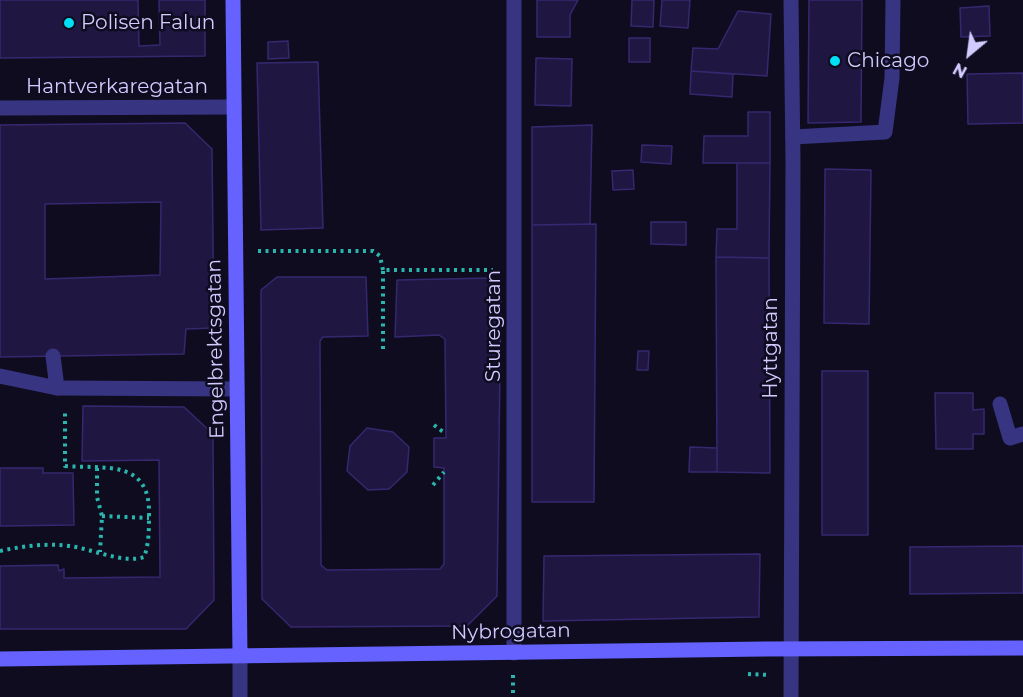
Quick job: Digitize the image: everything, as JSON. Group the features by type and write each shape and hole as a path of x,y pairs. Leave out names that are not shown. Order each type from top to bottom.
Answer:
{"street":[{"name":"Engelbrektsgatan","path":"233,0 240,697"},
{"name":"Sturegatan","path":"514,0 514,653"},
{"name":"Hyttgatan","path":"791,0 793,137 791,697"},
{"path":"793,137 885,132 892,78 893,0"},
{"name":"Hantverkaregatan","path":"0,108 234,107"},
{"path":"53,356 61,388"},
{"path":"0,376 61,388 237,389"},
{"path":"1000,404 1010,438 1023,434"},
{"name":"Nybrogatan","path":"0,659 1023,648"}],"path":[{"path":"236,251 373,251 380,256 383,270 383,349"},
{"path":"383,270 503,269 515,271"},
{"path":"0,550 28,545 68,546 132,561 144,557 147,548 149,518 146,488 136,475 123,470 65,466 61,388"},
{"path":"434,425 446,434"},
{"path":"97,468 97,497 102,516 100,552"},
{"path":"433,485 444,472"},
{"path":"102,516 149,518"},
{"path":"513,675 513,697"}],"building":[{"name":"Polisen Falun","path":"0,0 138,0 139,46 160,45 159,0 205,0 205,56 0,58"},
{"path":"537,0 578,0 570,15 570,37 537,37"},
{"path":"632,0 654,0 653,27 631,26"},
{"path":"662,0 690,0 688,28 660,26"},
{"name":"Chicago","path":"809,0 862,0 861,122 808,123"},
{"path":"989,6 990,36 961,37 960,8"},
{"path":"738,11 771,14 767,76 691,71 693,48 718,49"},
{"path":"629,38 650,38 650,62 629,62"},
{"path":"288,41 289,58 268,59 268,42"},
{"path":"536,58 572,59 571,106 535,105"},
{"path":"318,62 323,228 261,230 257,63"},
{"path":"691,71 733,74 732,97 690,94"},
{"path":"1023,73 1023,123 968,124 967,74"},
{"path":"748,112 770,112 770,163 703,163 704,136 748,136"},
{"path":"185,123 212,149 214,328 186,329 184,354 0,357 0,125","holes":["161,202 160,275 45,279 45,204"]},
{"path":"592,125 590,224 532,225 532,127"},
{"path":"642,145 672,146 671,164 641,162"},
{"path":"737,163 770,163 769,258 716,257 717,229 737,229"},
{"path":"825,169 871,170 869,324 824,323"},
{"path":"633,170 634,189 613,190 612,171"},
{"path":"651,222 686,222 686,245 651,244"},
{"path":"596,224 594,502 532,502 532,225"},
{"path":"716,257 769,258 770,473 717,472"},
{"path":"277,277 366,277 368,336 323,337 320,341 321,565 327,570 440,569 444,564 444,468 434,467 434,438 446,438 445,339 439,335 395,337 397,280 490,278 501,292 497,596 467,626 291,627 262,599 261,290"},
{"path":"638,351 649,351 648,370 637,370"},
{"path":"822,371 868,371 868,535 822,535"},
{"path":"935,393 973,393 973,410 984,409 984,434 973,434 973,449 936,449"},
{"path":"83,406 184,407 213,434 214,600 186,629 0,629 0,566 58,565 59,571 64,569 64,578 160,577 159,460 82,461"},
{"path":"367,428 393,432 409,447 407,472 389,489 368,490 347,471 350,446"},
{"path":"690,447 717,448 717,472 689,472"},
{"path":"0,468 43,468 43,473 73,473 74,525 0,526"},
{"path":"1023,546 1023,593 910,594 910,547"},
{"path":"760,554 759,617 543,621 544,556"}],"place":[{"name":"Polisen Falun","path":"69,23"},
{"name":"Chicago","path":"835,61"}]}
